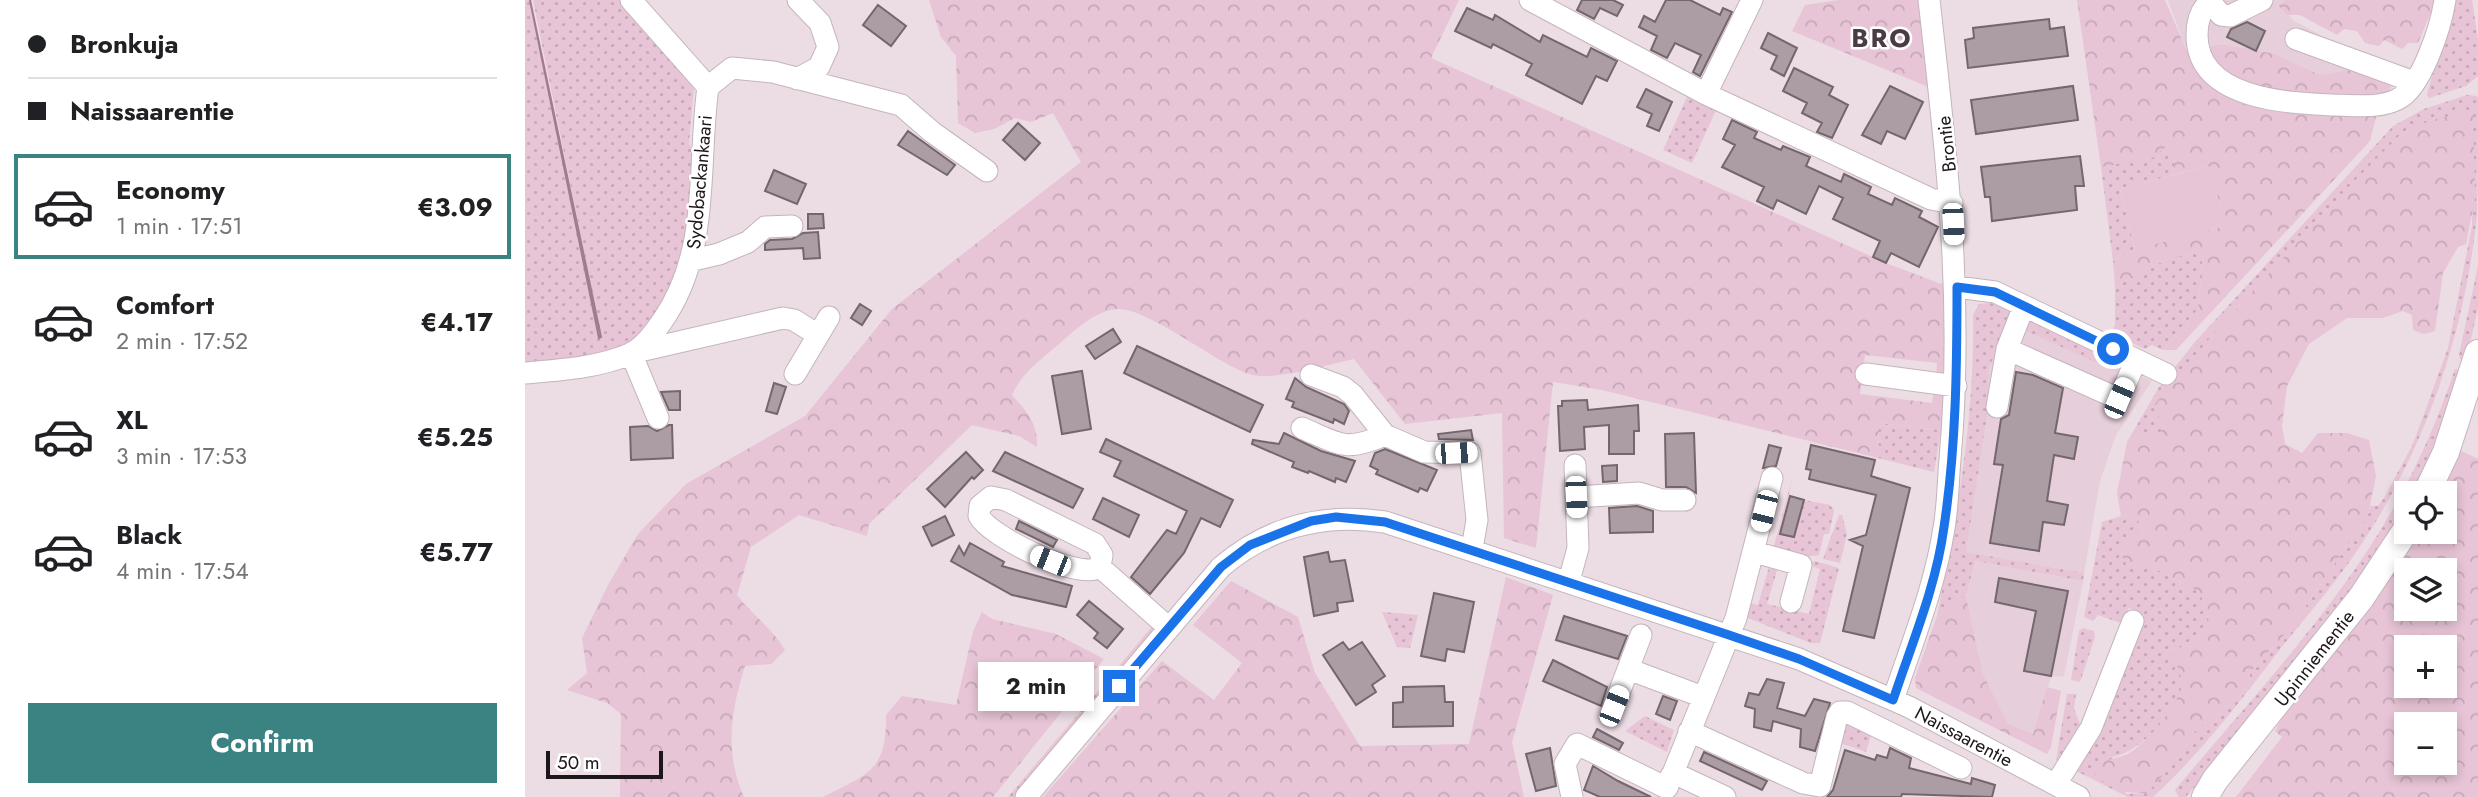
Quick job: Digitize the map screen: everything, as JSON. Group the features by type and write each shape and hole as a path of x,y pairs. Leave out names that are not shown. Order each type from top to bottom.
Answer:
{"main road":[{"path":"2432,481 2474,388 2478,353"},
{"name":"Upinniementie","path":"2195,797 2210,788 2361,598 2397,544"}],"street":[{"path":"631,0 708,87"},
{"path":"797,79 819,67 828,47 820,23 798,0"},
{"path":"1531,0 1706,94 1931,199 1952,203"},
{"path":"1706,94 1752,0"},
{"name":"Brontie","path":"1893,700 1927,604 1944,528 1956,386 1957,287 1952,203 1929,0"},
{"path":"2262,0 2230,16 2221,15 2210,1 2200,15 2197,29 2198,52 2206,66 2218,78 2250,94 2301,103 2369,106 2399,99 2413,82 2432,44 2445,0"},
{"path":"2296,39 2413,82"},
{"name":"Sydobackankaari","path":"525,373 579,369 631,353 652,337 677,299 693,260 708,87 732,68 772,72 901,106 987,171"},
{"path":"693,260 719,254 748,242 765,227 792,226"},
{"path":"1957,287 1987,289 2166,374"},
{"path":"1997,407 2007,349 2024,306"},
{"path":"658,418 631,353 783,318 824,326 795,374"},
{"path":"2007,349 2119,398 2136,360"},
{"path":"1866,374 1956,386"},
{"path":"1311,375 1343,387 1353,395 1385,435 1424,452 1470,453 1477,520 1472,549"},
{"path":"1302,428 1345,446 1360,446 1385,435"},
{"path":"1569,581 1578,548 1575,464"},
{"path":"1671,787 1689,731 1729,635 1754,552 1772,478"},
{"path":"1576,497 1639,492 1662,500 1685,500"},
{"path":"991,498 1006,500 1078,534 1101,550 1100,567 1091,571 1035,554 982,522 980,506 991,498"},
{"name":"Naissaarentie","path":"1026,797 1169,628 1236,554 1286,528 1336,517 1385,522 1799,659 1893,700 2079,797"},
{"path":"1754,552 1801,565 1791,602"},
{"path":"1100,567 1169,628"},
{"path":"2056,783 2091,728 2133,621"},
{"path":"1614,706 1641,635"},
{"path":"1628,669 1703,697"},
{"path":"1689,731 1803,783 1820,786 1837,717 1840,712 1847,712 1961,768"},
{"path":"1572,797 1565,764 1577,744 1671,787"},
{"path":"1671,787 1678,775 1725,797"}],"shaded area":[{"path":"530,0 601,337 599,338"},
{"path":"2168,0 2286,0 2279,5 2293,20 2354,54 2354,69 2320,75 2275,54 2222,44 2185,47"},
{"path":"2014,317 2152,381 2116,435 2100,481 2084,573 1966,552 1987,416 1989,367"},
{"path":"1974,561 2083,581 2064,676 2051,677 2033,734 2008,724 1983,674 1966,596"}],"green space":[{"path":"525,0 530,0 599,337 601,336 533,0 628,0 694,87 689,143 696,158 689,240 660,314 628,348 525,371"},
{"path":"929,0 1459,0 1431,58 1886,263 1941,284 1949,278 1943,374 1936,376 1937,363 1865,355 1860,394 1932,403 1934,391 1944,393 1941,430 1879,423 1878,458 1602,390 1553,382 1536,548 1504,538 1502,413 1405,424 1354,359 1286,374 1259,376 1235,368 1145,316 1129,310 1108,311 1077,328 1032,368 1016,387 1012,395 1033,424 1037,447 1019,436 972,425 869,524 867,536 799,515 751,547 737,595 785,650 771,664 745,666 740,682 733,715 732,748 744,797 620,797 621,714 607,703 567,690 587,673 582,638 608,585 638,534 686,484 805,416 892,309 1081,162 1053,113 1031,122 1015,118 994,129 975,133 958,123 956,56 941,37"},
{"path":"1839,0 1920,0 1931,88 1792,31 1805,5"},
{"path":"2077,0 2165,0 2185,47 2200,70 2214,83 2377,113 2370,141 2176,350 2163,350 2198,309 2203,253 2168,260 2115,287 2113,261 2135,249 2226,226 2209,166 2173,175 2175,157 2167,146 2152,158 2101,167"},
{"path":"2286,0 2436,0 2418,43 2408,43 2402,49 2384,40 2379,46 2365,43 2357,31 2344,29 2337,35 2300,15 2287,15 2278,5"},
{"path":"2455,0 2472,0 2478,40 2478,76 2466,86 2429,98 2427,95"},
{"path":"2222,44 2275,54 2320,75 2354,69 2388,81 2391,88 2382,96 2302,98 2238,83 2208,61 2208,46"},
{"path":"2467,95 2477,96 2477,215 2462,307 2436,396 2418,439 2398,481 2394,481 2394,488 2376,522 2342,572 2236,706 2188,762 2153,797 2128,797 2070,768 2103,724 2144,615 2129,608 2121,623 2098,615 2093,621 2084,617 2102,522 2121,516 2137,519 2144,530 2124,546 2122,557 2129,567 2152,567 2200,592 2209,621 2193,646 2170,649 2182,681 2173,708 2145,740 2112,757 2126,794 2147,793 2174,763 2196,730 2238,698 2249,684 2250,672 2292,626 2368,515 2370,506 2378,506 2384,498 2413,444 2448,348 2472,226 2473,114 2431,120 2398,137 2215,332 2155,405 2163,427 2158,437 2138,435 2127,442 2159,387 2195,342 2393,126 2424,109"},
{"path":"1687,97 1716,110 1692,163 1663,150"},
{"path":"2473,114 2475,198 2466,244 2458,247 2443,273 2435,331 2424,334 2413,330 2412,315 2403,311 2383,318 2347,318 2309,344 2287,386 2282,426 2285,444 2302,453 2318,433 2347,433 2369,440 2376,476 2368,515 2292,626 2250,672 2249,684 2238,698 2196,730 2174,763 2147,793 2132,793 2111,786 2093,771 2104,762 2126,755 2160,724 2175,702 2182,684 2170,649 2193,646 2209,621 2200,592 2152,567 2129,567 2122,557 2124,546 2144,530 2137,519 2121,516 2117,493 2127,442 2138,435 2158,437 2163,427 2154,405 2215,332 2398,137 2431,120"},
{"path":"2167,146 2175,157 2173,175 2120,189 2135,249 2113,261 2101,167"},
{"path":"2209,166 2226,226 2135,249 2120,189"},
{"path":"2203,253 2198,309 2163,350 2152,345 2145,349 2111,333 2115,325 2115,287 2168,260"},
{"path":"2478,266 2478,308 2466,361 2460,359 2459,355"},
{"path":"1991,303 2013,311 2014,317 1989,367 1987,416 1966,552 2084,573 2083,581 1975,561 1966,596 1937,616 1958,504 1968,429 1973,315 1979,304"},
{"path":"2030,320 2124,363 2115,385 2118,372 2026,331 2021,343 2018,342 2024,322"},
{"path":"2455,369 2462,370 2430,458 2418,481 2408,481 2418,461"},
{"path":"1879,423 1941,430 1934,472 1878,458"},
{"path":"2457,449 2478,459 2478,797 2236,797 2282,737 2275,731 2285,712 2394,563 2394,621 2457,621 2457,558 2398,558 2408,544 2457,544 2457,481 2442,481"},
{"path":"1793,475 1780,533 1794,537 1804,500 1830,505 1834,510 1829,534 1824,534 1819,555 1772,553"},
{"path":"2394,507 2394,526 2347,598 2186,797 2179,797 2175,790 2289,656 2368,550"},
{"path":"1839,515 1842,515 1847,534 1840,563 1823,559"},
{"path":"1815,561 1839,568 1820,643 1811,643 1743,616 1746,602 1758,605 1769,567 1778,567 1767,604 1809,614 1820,569 1808,565"},
{"path":"1506,577 1553,595 1512,742 1524,797 1043,797 1162,661 1214,700 1242,663 1193,625 1231,581 1298,617 1315,673 1360,746 1469,744"},
{"path":"1966,596 1983,674 2008,724 2033,734 2047,687 2061,691 2051,747 2047,754 1916,688 1915,678 1937,616"},
{"path":"982,612 992,619 1056,634 1104,659 993,797 823,797 863,776 872,768 883,748 886,715 902,696 956,705 973,632"},
{"path":"1382,612 1418,615 1410,648 1397,647"},
{"path":"1156,622 1162,627 1017,797 1008,797"},
{"path":"2083,628 2094,631 2095,637 2080,682 2071,680 2079,631"},
{"path":"2067,694 2076,694 2074,709 2080,724 2058,762 2056,760"},
{"path":"1645,716 1674,730 1667,752 1625,731"},
{"path":"1846,721 1872,732 1866,752 1838,742"}],"building":[{"path":"1582,0 1613,0 1623,5 1617,16 1600,8 1594,19 1577,10"},
{"path":"1666,0 1690,0 1720,15 1723,8 1732,12 1700,76 1693,72 1701,55 1675,43 1667,58 1651,50 1657,36 1639,27 1644,16 1655,22"},
{"path":"878,5 906,26 891,46 863,25"},
{"path":"1467,8 1493,20 1495,15 1540,42 1543,35 1587,57 1591,48 1617,61 1607,81 1596,76 1582,104 1526,75 1532,64 1493,44 1491,48 1455,31"},
{"path":"2049,19 2050,29 2064,27 2068,56 1968,68 1965,40 1974,38 1973,28"},
{"path":"2247,22 2265,31 2256,51 2227,37 2231,29"},
{"path":"1768,33 1797,48 1784,76 1771,69 1777,56 1761,48"},
{"path":"1794,68 1833,87 1829,95 1848,105 1832,138 1817,132 1822,123 1802,113 1807,103 1783,91"},
{"path":"1890,86 1923,102 1905,139 1887,131 1881,144 1862,135"},
{"path":"2073,86 2078,120 1976,134 1971,100"},
{"path":"1646,89 1672,102 1659,131 1647,126 1652,114 1637,107"},
{"path":"1732,120 1757,132 1754,138 1781,150 1783,146 1810,157 1806,166 1841,182 1844,174 1871,187 1868,194 1892,205 1895,198 1922,211 1919,217 1938,227 1919,267 1891,253 1886,263 1873,257 1880,241 1833,219 1843,198 1819,186 1806,214 1777,200 1773,209 1757,201 1764,187 1722,167 1735,145 1723,139"},
{"path":"1018,123 1040,143 1025,160 1003,140"},
{"path":"908,131 955,165 947,175 898,145"},
{"path":"2080,156 2084,186 2075,186 2077,210 1992,221 1990,197 1985,197 1981,167"},
{"path":"774,170 806,184 797,204 765,191"},
{"path":"808,214 823,214 824,228 808,229"},
{"path":"818,232 820,258 804,259 803,248 765,250 765,244 770,240 792,239 803,233"},
{"path":"860,304 871,311 862,325 851,318"},
{"path":"1113,329 1121,342 1095,359 1086,346"},
{"path":"1137,346 1263,405 1250,432 1124,373"},
{"path":"1082,371 1091,429 1062,434 1052,376"},
{"path":"2016,372 2033,375 2063,388 2055,433 2078,437 2074,459 2054,455 2047,501 2068,505 2064,525 2043,522 2039,551 1990,543 2003,465 1994,464 2001,419 2009,415"},
{"path":"1295,378 1306,387 1344,404 1349,411 1344,424 1334,419 1333,423 1292,407 1294,402 1286,399"},
{"path":"774,383 786,387 777,414 766,411"},
{"path":"680,391 680,410 669,410 661,392"},
{"path":"1587,400 1588,410 1638,405 1639,431 1634,431 1634,454 1609,454 1609,425 1584,427 1585,449 1560,451 1558,406 1562,406 1562,401"},
{"path":"672,425 673,458 631,460 630,427 648,426 657,431"},
{"path":"1471,430 1473,440 1439,439 1438,434"},
{"path":"1284,433 1321,451 1355,461 1346,482 1336,478 1335,482 1292,467 1294,462 1252,444 1253,440 1279,444"},
{"path":"1694,433 1696,493 1686,487 1666,487 1665,434"},
{"path":"1106,439 1233,500 1220,527 1201,518 1184,553 1150,594 1131,577 1167,530 1176,534 1187,511 1114,476 1121,461 1100,452"},
{"path":"1769,445 1781,448 1776,466 1763,468"},
{"path":"1811,445 1875,460 1871,476 1910,488 1874,638 1843,631 1863,546 1850,540 1866,535 1876,495 1809,479 1811,470 1806,469"},
{"path":"1385,449 1437,470 1427,491 1420,488 1418,492 1376,474 1378,470 1370,466 1375,453"},
{"path":"966,452 983,470 974,479 972,477 945,507 927,489"},
{"path":"1005,452 1083,489 1073,508 993,471"},
{"path":"1617,465 1617,481 1603,482 1602,466"},
{"path":"1790,496 1804,500 1794,537 1780,534"},
{"path":"1103,498 1139,515 1129,537 1093,519"},
{"path":"1637,506 1653,511 1653,532 1610,533 1609,508"},
{"path":"945,516 954,535 932,546 923,527"},
{"path":"1019,521 1057,540 1053,547 1016,529"},
{"path":"970,543 1004,562 1002,566 1072,586 1066,607 1012,595 951,561 959,546 964,555"},
{"path":"1328,552 1330,562 1345,560 1353,601 1337,603 1338,611 1314,616 1304,557"},
{"path":"1999,578 2068,591 2051,676 2024,671 2036,611 1995,602"},
{"path":"1434,593 1474,602 1464,652 1447,649 1445,661 1421,656"},
{"path":"1089,601 1123,629 1107,648 1094,638 1098,633 1077,615"},
{"path":"1564,616 1627,636 1618,659 1556,640"},
{"path":"1343,642 1349,650 1362,642 1385,676 1372,685 1376,692 1356,705 1323,655"},
{"path":"1553,660 1607,687 1601,706 1543,681"},
{"path":"1767,679 1784,683 1777,708 1805,716 1814,699 1830,703 1815,751 1800,747 1801,729 1773,721 1771,731 1754,727 1755,709 1745,706 1749,693 1759,695"},
{"path":"1444,686 1445,702 1453,702 1453,726 1393,727 1393,703 1403,702 1403,687"},
{"path":"1663,696 1677,701 1670,720 1656,714"},
{"path":"1597,729 1623,743 1619,750 1593,737"},
{"path":"1550,748 1556,786 1536,791 1526,754"},
{"path":"1890,748 1911,758 1909,768 1971,784 1972,778 1995,785 1992,797 1902,794 1901,797 1827,797 1833,790 1845,750 1875,760 1877,755 1887,758"},
{"path":"1704,752 1767,781 1762,790 1700,761"},
{"path":"1593,766 1651,797 1600,797 1584,790"}],"district":[{"name":"BRO","path":"1882,38"}],"route":[{"path":"1119,686 1221,567 1236,554 1286,528 1336,517 1385,522 1472,549 1799,659 1893,700 1927,604 1944,528 1955,403 1957,287 1995,292 2113,349"}]}
